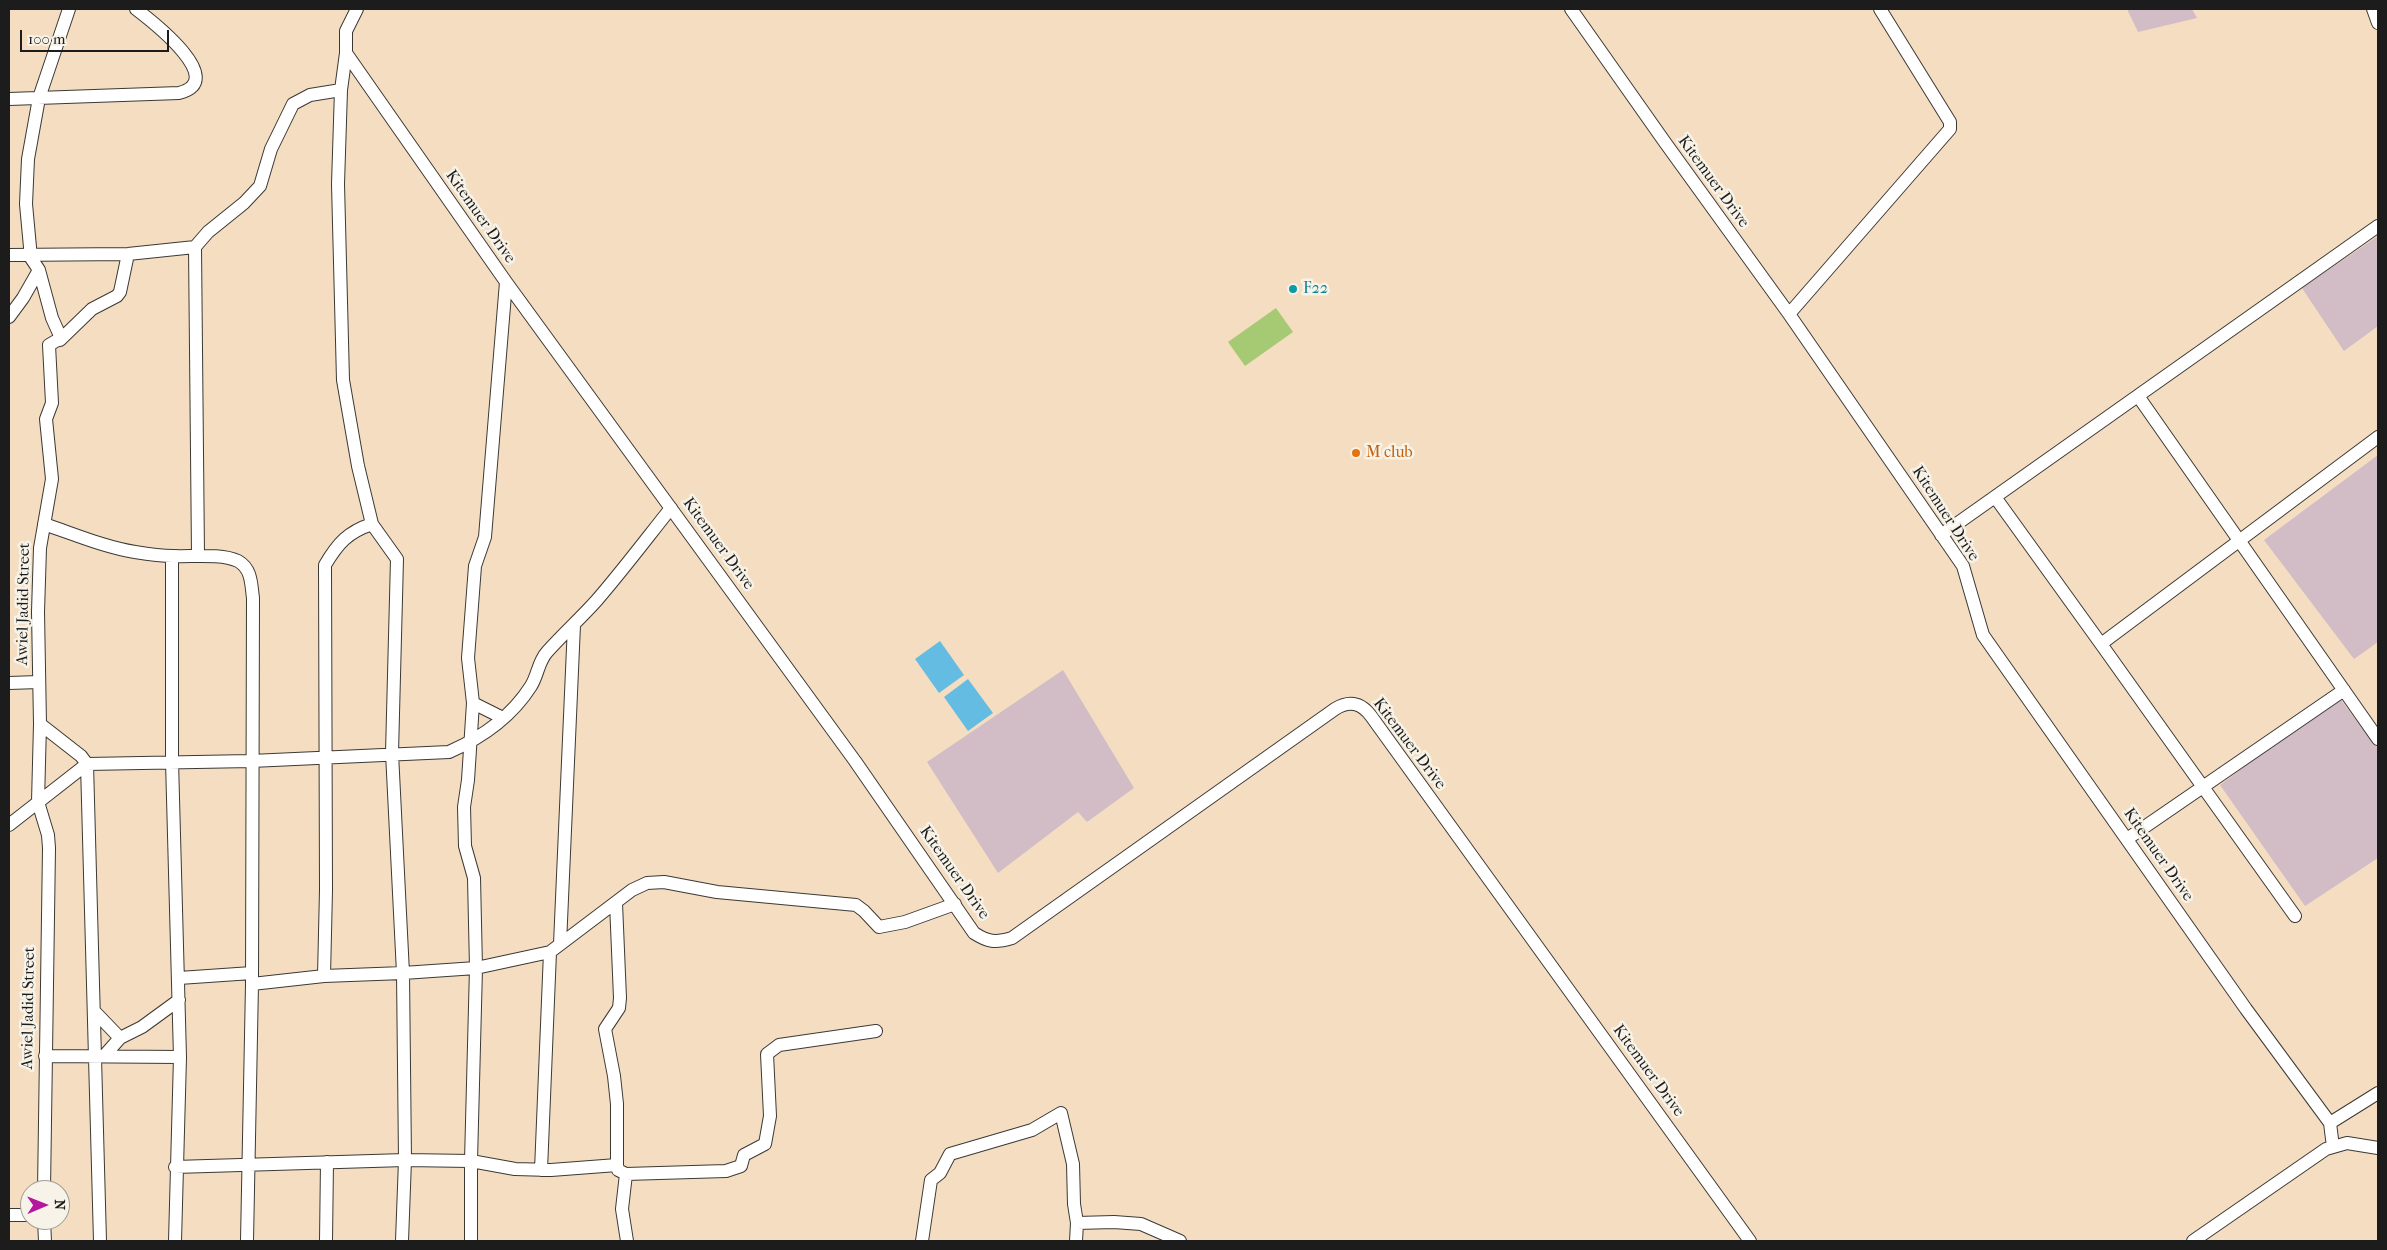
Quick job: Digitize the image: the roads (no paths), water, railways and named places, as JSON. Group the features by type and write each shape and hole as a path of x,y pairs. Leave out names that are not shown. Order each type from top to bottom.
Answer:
{"street":[{"path":"69,9 40,98 27,177 26,204 30,255 39,270 60,340 92,309 117,296 120,292 128,254"},
{"path":"9,99 179,93 190,90 196,84 197,73 191,64 172,41 136,9"},
{"path":"357,9 346,31 346,53 341,90 338,184 343,380 358,466 372,524 397,559 392,753 403,973 405,1160 402,1241"},
{"name":"Kitemuer Drive","path":"1572,9 1664,141 1789,314 1963,566 1983,635 2330,1123 2333,1147"},
{"path":"1789,314 1950,129 1950,122 1880,9"},
{"path":"2373,9 2378,23"},
{"name":"Kitemuer Drive","path":"346,53 506,282 855,761 974,932 986,940 996,943 1012,938 1335,709 1344,703 1356,703 1365,708 1371,716 1750,1241"},
{"path":"198,554 195,248 208,232 244,203 260,186 271,149 293,104 310,95 341,90"},
{"path":"1941,535 2378,226"},
{"path":"9,255 128,254 195,248"},
{"path":"9,317 23,298 39,270"},
{"path":"471,1241 476,968 474,878 465,846 464,807 473,703 468,658 475,566 485,537 506,282"},
{"name":"Awiel Jadid Street","path":"44,1180 49,848 46,828 38,802 40,724 38,569 52,478 46,419 52,403 49,345 60,340"},
{"path":"2138,396 2378,738"},
{"path":"2101,644 2378,437"},
{"path":"1995,497 2295,916"},
{"path":"9,825 87,764 251,761 392,753 449,752 471,742 503,718 532,684 538,667 546,654 598,600 671,508"},
{"path":"44,524 120,549 172,556 198,554 237,561 247,570 251,579 253,598 251,761 252,979 247,1241"},
{"path":"324,976 324,564 335,547 354,530 372,524"},
{"path":"172,556 172,761 180,1000 180,1057 175,1168 175,1241"},
{"path":"541,1170 574,625"},
{"path":"9,683 39,682"},
{"path":"2127,839 2344,690"},
{"path":"473,703 503,718"},
{"path":"40,724 81,756 87,764 95,1012 100,1056 100,1241"},
{"path":"179,978 252,979 476,968 555,948 632,890 647,883 673,883 718,892 856,905 879,927 905,922 955,904"},
{"path":"616,903 620,998 619,1008 606,1029 617,1104 622,1170 622,1209 627,1241"},
{"path":"100,1056 120,1038 142,1027 180,1000"},
{"path":"95,1012 120,1038"},
{"path":"175,1168 405,1160 471,1161 515,1169 541,1170 726,1171 741,1166 744,1155 765,1144 770,1116 767,1054 779,1045 876,1031"},
{"path":"45,1056 180,1057"},
{"path":"2330,1123 2378,1093"},
{"path":"922,1241 931,1180 940,1173 950,1154 1032,1130 1061,1113 1073,1164 1074,1204 1077,1223 1076,1241"},
{"path":"2193,1241 2326,1149 2347,1143 2378,1148"},
{"path":"326,1241 327,1162"},
{"path":"1077,1223 1114,1222 1141,1224 1180,1241"}],"water":[{"path":"940,641 964,675 939,693 915,659"},
{"path":"968,679 993,713 968,731 944,697"}],"place":[{"name":"F22","path":"1293,289"},
{"name":"M club","path":"1356,453"}]}
